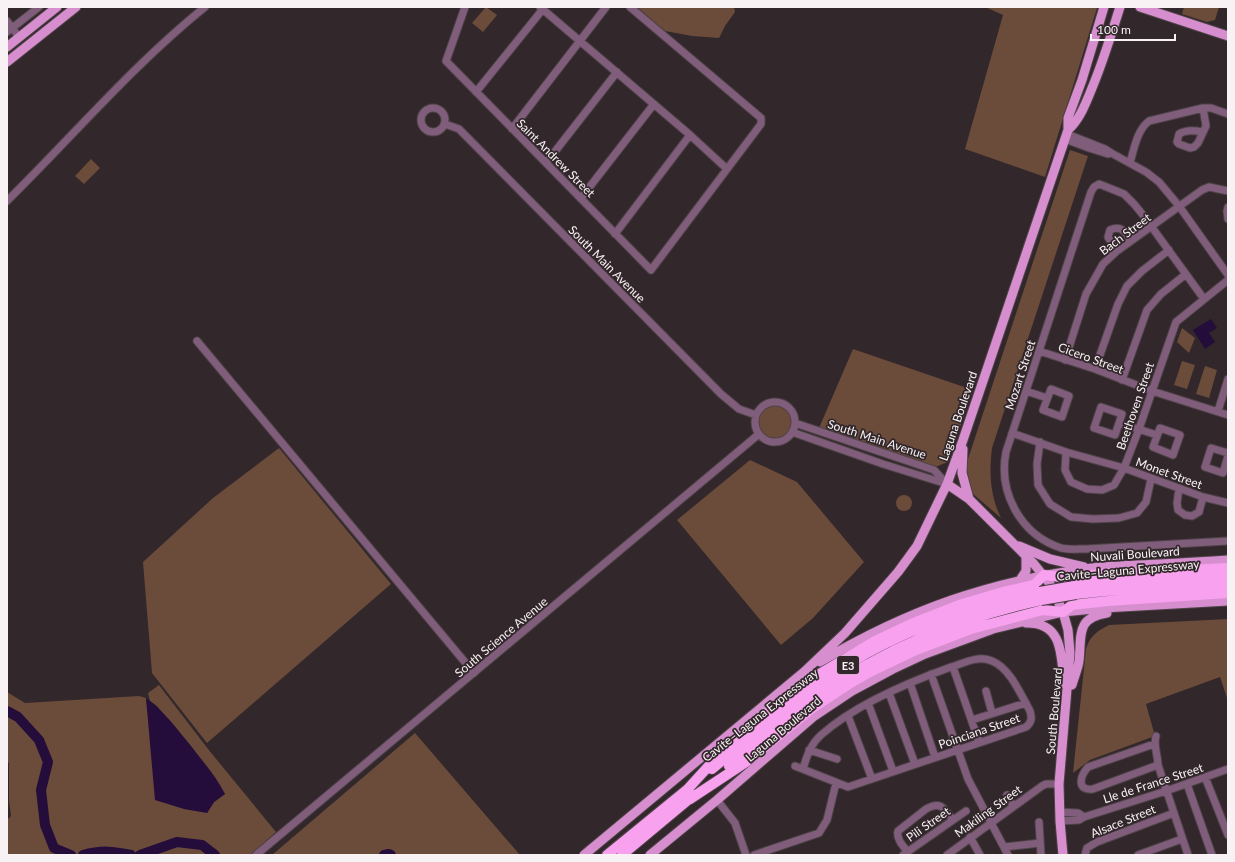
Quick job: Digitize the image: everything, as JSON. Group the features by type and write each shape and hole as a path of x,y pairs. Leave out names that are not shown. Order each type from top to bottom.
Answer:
{"highway":[{"path":"687,795 727,746 792,692 875,641 911,624 962,604 1034,585 1044,575 1068,578 1100,574 1228,568"},
{"name":"Cavite–Laguna Expressway","path":"607,855 811,700 864,665 888,652 950,626 1015,606 1041,596 1075,590 1100,583 1228,576"},
{"name":"Cavite–Laguna Expressway","path":"1075,590 1105,591 1228,584"},
{"path":"687,795 746,762 811,709 848,684 916,650 971,629 1043,610 1063,612 1072,605 1100,601 1228,593"},
{"name":"Cavite–Laguna Expressway","path":"622,855 687,795"}],"main road":[{"path":"7,47 57,7"},
{"path":"7,62 76,7"},
{"name":"Laguna Boulevard","path":"1068,137 1068,118 1082,80 1104,7"},
{"name":"Laguna Boulevard","path":"584,855 804,672 845,633 908,560 923,534 947,484 1068,137 1076,123 1101,66 1120,7"},
{"path":"1140,7 1228,36"},
{"path":"963,440 962,473 968,499"},
{"name":"South Boulevard","path":"947,484 968,499 1026,555 1044,575 1063,612 1068,630 1070,653 1059,786 1063,855"},
{"path":"1015,544 1060,562 1094,568"},
{"path":"1020,580 1026,571 1026,555"},
{"name":"Nuvali Boulevard","path":"1044,575 1094,568 1228,560"},
{"name":"Laguna Boulevard","path":"804,672 853,644 915,614 966,594 1044,575"},
{"path":"1063,612 1228,601"},
{"path":"1066,702 1079,662 1081,634 1087,621 1097,615 1131,611 1156,605"},
{"name":"Laguna Boulevard","path":"650,855 813,718 852,692 893,669 935,649 1007,624 1063,612"},
{"path":"1007,624 1037,624 1048,627 1054,632 1059,644 1066,702"}],"street":[{"path":"10,30 39,7"},
{"path":"7,201 123,83 180,28 205,7"},
{"name":"Saint Andrew Street","path":"465,7 446,61 651,270 727,169"},
{"path":"512,128 606,7"},
{"path":"476,92 541,8 690,134 727,169 761,124 761,118 630,7"},
{"path":"7,21 10,30 19,37"},
{"path":"546,163 617,72"},
{"path":"581,198 654,104"},
{"path":"1130,163 1140,131 1144,125 1155,119 1203,108 1211,108 1228,114"},
{"path":"1202,132 1206,126 1203,108"},
{"name":"South Main Avenue","path":"446,124 459,128 724,397 739,408 756,415"},
{"path":"615,234 690,134"},
{"path":"1068,137 1076,146 1085,150 1089,148 1112,154"},
{"path":"1068,137 1104,148 1112,154 1146,172 1159,182 1179,206 1228,275"},
{"name":"Mozart Street","path":"1204,299 1143,215 1124,194 1099,184 1094,187 1091,192 1012,433 1004,462 1005,478 1008,494 1016,512 1026,527 1043,540 1062,548 1086,549 1228,540"},
{"name":"Bach Street","path":"1066,360 1086,294 1103,264 1117,251 1202,190 1209,187 1228,190"},
{"path":"1228,207 1228,219"},
{"path":"1117,251 1108,237 1110,230 1116,228 1121,229 1131,241"},
{"path":"1095,369 1118,304 1127,286 1142,271 1169,250"},
{"path":"1122,380 1147,310 1161,294 1186,274"},
{"name":"Beethoven Street","path":"1066,452 1064,470 1071,482 1087,489 1102,490 1114,485 1124,468 1139,429 1176,322 1228,280"},
{"path":"197,342 474,673"},
{"name":"Cicero Street","path":"1039,351 1095,369 1152,391 1228,415"},
{"path":"1218,411 1228,378"},
{"path":"1026,391 1048,398"},
{"path":"770,402 779,402 784,404 794,416 794,423 792,432 785,439 776,442 767,440 759,434 755,424 756,415 759,410 770,402"},
{"path":"1101,407 1122,414 1119,423 1115,435 1094,428 1101,407"},
{"name":"South Main Avenue","path":"794,423 934,470 947,484"},
{"path":"1119,423 1157,435"},
{"name":"South Main Avenue","path":"792,432 883,464 947,484"},
{"name":"Monet Street","path":"1012,433 1066,452 1124,468 1203,497 1228,503"},
{"name":"South Science Avenue","path":"256,855 759,434"},
{"path":"1040,442 1037,464 1038,485 1050,504 1071,517 1093,519 1119,518 1137,512 1146,502 1151,478"},
{"path":"1179,488 1177,503 1178,510 1185,515 1192,516 1199,512 1203,497"},
{"name":"Poinciana Street","path":"794,766 848,787 1026,727 1032,720 1030,711 1007,672 1000,665 984,658 975,659 910,683 868,703 822,734 809,750 803,769"},
{"path":"953,667 980,742"},
{"path":"932,674 968,779 1008,855"},
{"path":"910,683 935,757"},
{"path":"986,691 992,713"},
{"path":"889,693 915,764"},
{"path":"868,703 893,771"},
{"path":"972,720 1026,703"},
{"path":"848,716 872,779"},
{"path":"1156,736 1154,744 1158,758 1158,765 1188,855"},
{"path":"1154,744 1088,767 1083,773 1081,784 1086,790 1093,789 1158,765"},
{"path":"809,750 837,759"},
{"name":"Lle de France Street","path":"1060,817 1079,820 1084,817 1166,791 1228,769"},
{"path":"1205,778 1228,835"},
{"path":"754,855 819,833 827,820 836,783"},
{"path":"1187,784 1212,855"},
{"name":"Makiling Street","path":"951,854 970,837 1042,786 1059,786"},
{"path":"1007,795 1013,806"},
{"path":"717,800 735,823 746,855"},
{"path":"905,853 898,838 898,831 926,809 931,806 939,805 944,808 952,819"},
{"name":"Pili Street","path":"905,853 952,819 966,811"},
{"name":"Alsace Street","path":"1085,855 1087,848 1097,842 1174,813"},
{"path":"1039,822 1041,855"},
{"path":"970,837 980,855"},
{"path":"1138,855 1182,839"},
{"path":"1004,847 1040,843"}],"shaded area":[{"path":"486,7 497,15 483,32 472,23"},
{"path":"637,7 734,7 735,12 719,38 692,36 665,31"},
{"path":"985,7 1097,8 1045,177 965,149 1003,15"},
{"path":"1184,7 1219,7 1215,20 1207,22 1182,14"},
{"path":"1070,150 1088,156 992,448 991,484 997,509 1001,518 972,493 968,486 966,465"},
{"path":"91,159 100,168 84,184 75,176"},
{"path":"1211,319 1217,328 1209,333 1215,342 1205,349 1193,330"},
{"path":"1182,328 1195,338 1189,353 1177,342"},
{"path":"853,349 973,390 948,462 935,467 819,428"},
{"path":"1182,361 1195,365 1187,389 1174,385"},
{"path":"1205,366 1217,370 1209,398 1196,394"},
{"path":"775,405 787,410 792,422 787,434 775,439 763,434 758,422 763,410"},
{"path":"279,448 391,584 207,743 152,673 143,562 213,498"},
{"path":"750,460 797,482 864,562 813,618 781,645 677,520"},
{"path":"901,495 907,495 912,500 910,509 907,511 901,511 896,506 896,500"},
{"path":"1228,619 1228,701 1220,677 1146,704 1155,736 1090,760 1073,773 1086,649 1094,634 1109,625"},
{"path":"159,685 208,749 276,832 250,855 7,855 7,820 11,816 9,801 9,763 7,762 7,692 25,703 139,696 146,698 150,726 207,813 214,802 225,794 157,706 150,701 148,693"},
{"path":"146,698 164,714 175,727 218,781 225,794 214,802 207,813 184,809 155,800"},
{"path":"415,733 520,855 272,855"}],"waterway":[{"path":"7,711 18,717 39,740 48,762 41,790 45,825 54,848 71,855"},
{"path":"140,855 177,842 202,845 215,855"},
{"path":"83,855 96,852 131,855"},
{"path":"384,855 391,855"}]}
